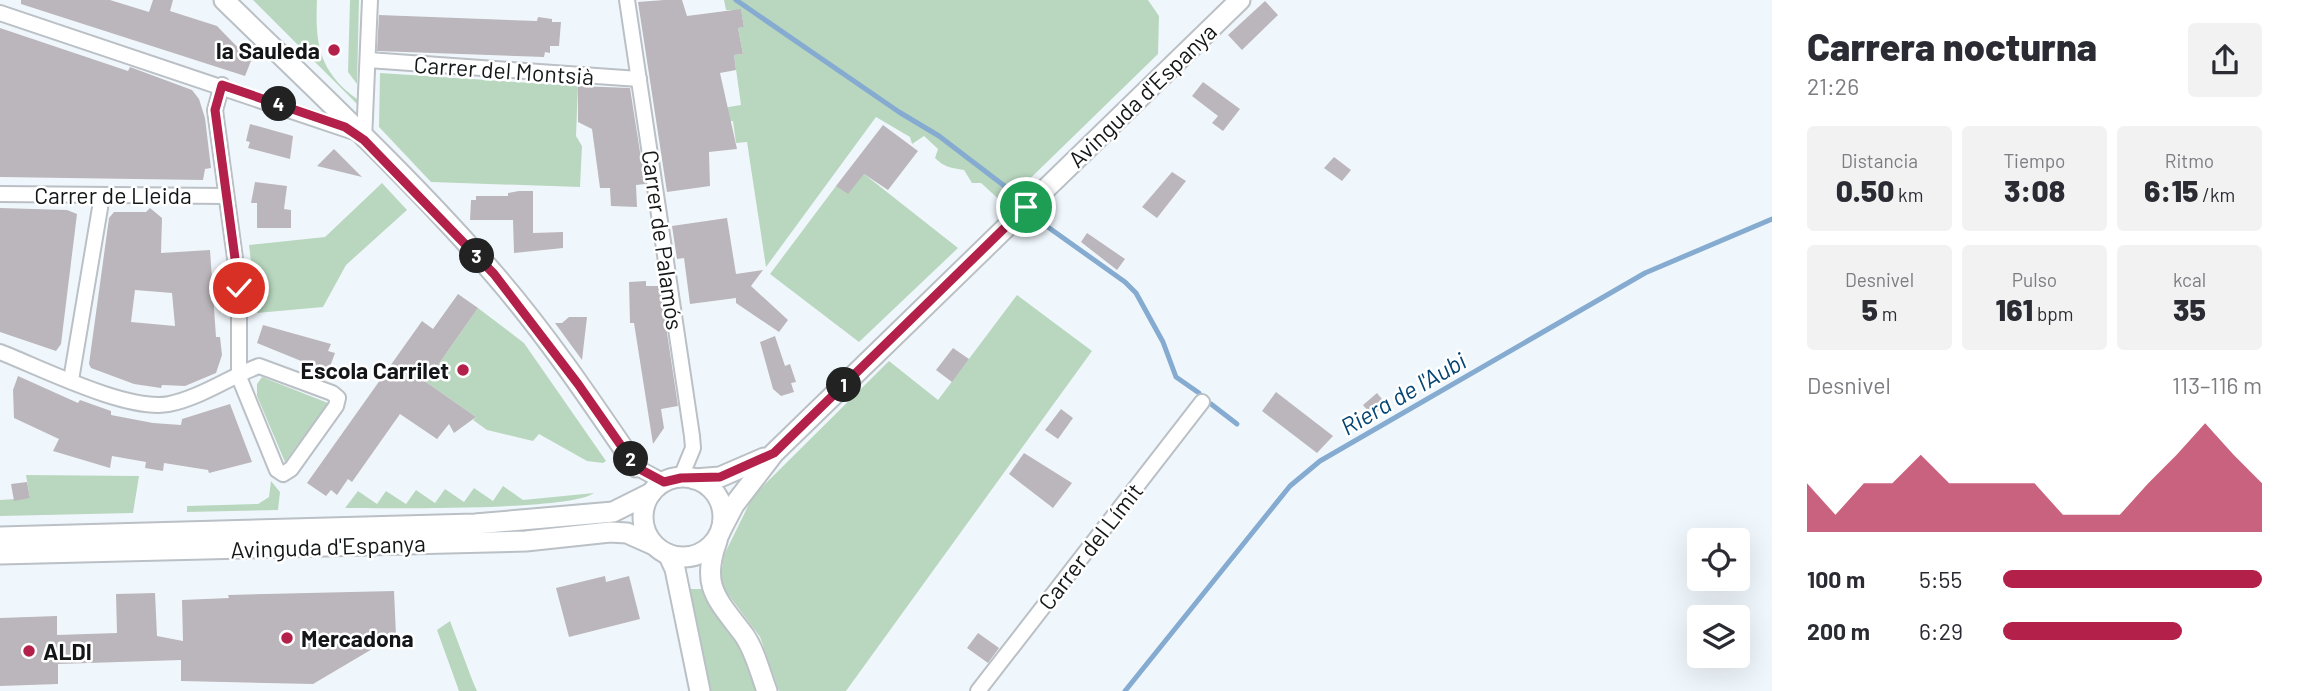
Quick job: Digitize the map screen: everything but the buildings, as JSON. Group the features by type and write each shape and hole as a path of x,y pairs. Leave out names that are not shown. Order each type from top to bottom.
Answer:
{"main road":[{"path":"224,0 333,108 365,133 494,274 563,364 636,467"},
{"name":"Avinguda d'Espanya","path":"720,532 734,505 774,453 1240,0"},
{"name":"Avinguda d'Espanya","path":"0,537 475,524 613,512 673,483 731,473 774,453"},
{"path":"700,691 666,556 644,523 644,510 673,483 710,488 718,498 723,516 708,569 713,593 753,651 767,691"},
{"name":"Avinguda d'Espanya","path":"0,554 526,541 610,532 627,533 666,556"},
{"path":"666,556 696,555 711,546 720,532"}],"street":[{"path":"0,13 365,133 370,0"},
{"name":"Carrer de Palamós","path":"628,0 692,436 693,448 673,483"},
{"name":"Carrer del Montsià","path":"368,61 639,79"},
{"path":"0,352 128,402 153,406 200,394 239,377 254,368 265,367 332,393 338,398 336,406 292,469 283,474 274,464 239,377 239,288 215,110 222,85"},
{"path":"289,108 331,116 333,108"},
{"name":"Carrer de Lleida","path":"0,194 225,196"},
{"path":"71,380 102,196"},
{"name":"Carrer del Límit","path":"978,691 1202,402"},
{"path":"636,467 673,483"}],"green space":[{"path":"253,0 317,0 317,30 322,56 334,78 357,99 357,104"},
{"path":"350,0 359,0 357,84 348,72"},
{"path":"724,0 1148,0 1159,16 1158,54 1004,204 981,183 972,183 964,170 948,167 938,161 935,158 938,149 924,136 912,144 910,137 876,117 766,267 747,142 736,143 733,121 723,122 722,108 741,105 734,55 743,54 738,28 744,27 741,10 726,10"},
{"path":"380,73 578,86 576,136 582,146 580,187 431,182 379,127"},
{"path":"864,174 958,248 859,342 770,274 836,186"},
{"path":"382,183 407,210 346,265 323,307 257,313 249,245 325,237"},
{"path":"1017,295 1092,351 846,691 779,691 760,637 724,589 721,575 724,555 753,496 889,361 938,400"},
{"path":"478,308 524,343 606,461 587,461 539,434 533,441 487,430 473,420 476,417 426,382"},
{"path":"262,377 328,403 285,462 257,396 257,384"},
{"path":"26,475 139,476 133,513 0,516 0,500 30,498"},
{"path":"271,481 280,492 278,510 187,512 187,506 258,504 269,497"},
{"path":"503,486 523,500 594,493 578,499 516,506 345,508 358,491 377,504 386,491 406,504 416,490 435,503 445,489 464,502 474,488 493,501"},
{"path":"690,589 705,589 713,601 741,650 756,691 710,691 701,658"},
{"path":"450,621 477,691 459,691 437,630"}],"waterway":[{"path":"736,0 899,112 939,136 1015,194"},
{"name":"Riera de l'Aubi","path":"1125,691 1290,486 1320,461 1645,273 1772,219"},
{"path":"1038,220 1125,282 1136,293 1163,342 1176,377 1199,393"},
{"path":"1211,404 1237,424"}],"place":[{"name":"la Sauleda","path":"334,50"},
{"name":"Escola Carrilet","path":"463,370"},
{"name":"Mercadona","path":"287,638"},
{"name":"ALDI","path":"29,651"}],"route":[{"path":"239,288 215,110 222,85 345,127 357,134 383,157 494,274 578,384 636,467 644,474 664,482 676,478 720,477 742,470 774,453 1026,207"}]}
